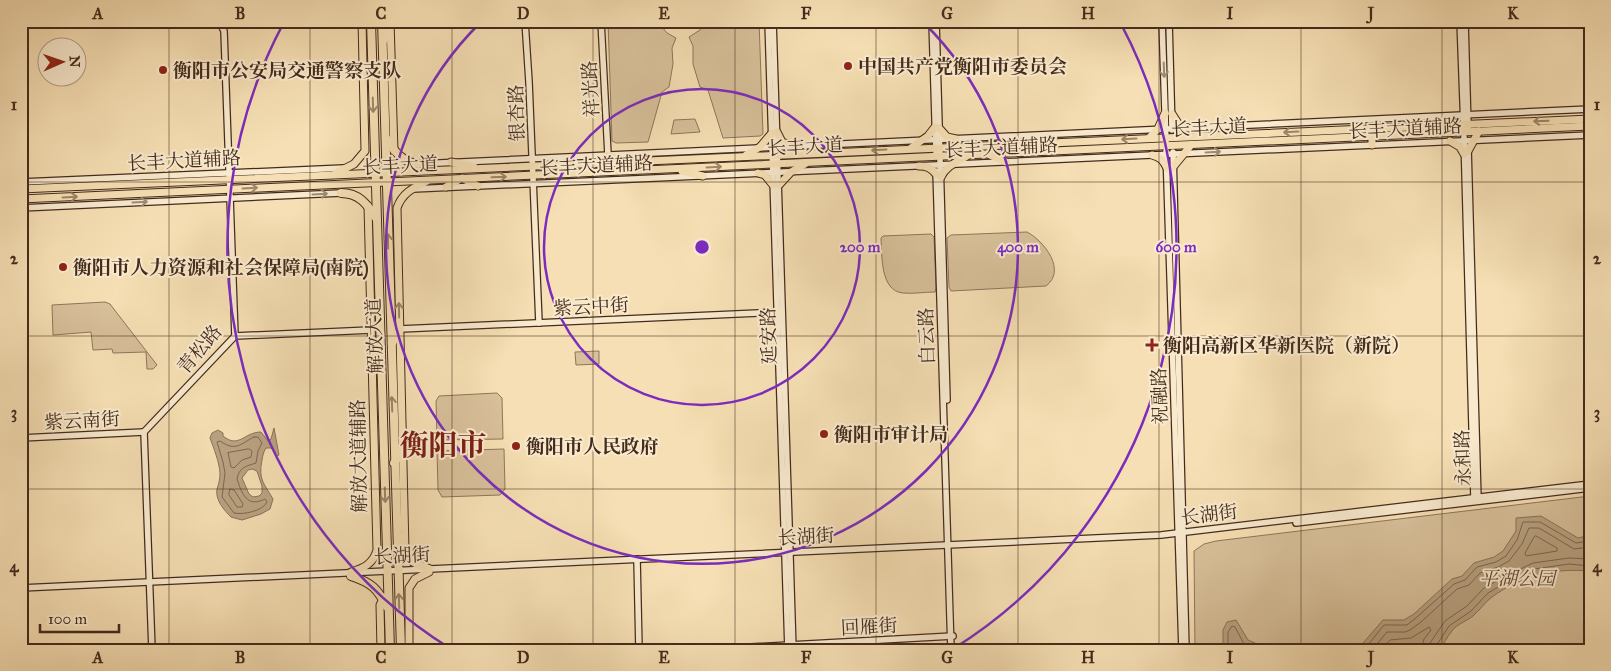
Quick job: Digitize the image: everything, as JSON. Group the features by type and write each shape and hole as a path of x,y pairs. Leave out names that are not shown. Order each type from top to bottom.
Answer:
{"highway":[{"name":"解放大道","path":"382,21 401,650"},
{"path":"382,42 390,23"},
{"path":"362,24 371,24"},
{"name":"解放大道","path":"371,24 388,572 385,596 389,610 390,650"},
{"path":"386,137 394,151 403,160 418,164"},
{"path":"342,193 356,195 368,206 377,219"},
{"path":"371,330 380,330"},
{"path":"391,345 400,330"},
{"path":"393,432 403,447 394,463"},
{"path":"397,533 409,559 414,564 429,571"},
{"path":"351,574 366,581 385,596"}],"main road":[{"name":"青松路","path":"144,432 235,336 224,31 219,21"},
{"name":"银杏路","path":"525,21 533,158 539,323"},
{"name":"祥光路","path":"601,21 608,155"},
{"name":"延安路","path":"768,21 776,173 790,647"},
{"name":"延安路","path":"773,21 774,133"},
{"name":"白云路","path":"932,21 938,140 952,650"},
{"name":"白云路","path":"936,21 937,128"},
{"name":"祝融路","path":"1162,21 1168,114"},
{"name":"祝融路","path":"1169,21 1168,114 1165,129 1169,137 1182,650"},
{"path":"1450,141 1466,152 1469,140 1465,115 1460,21"},
{"path":"1465,21 1465,115"},
{"path":"390,23 394,151"},
{"path":"333,175 354,164 365,151 362,24"},
{"name":"长丰大道辅路","path":"418,164 1590,109"},
{"path":"1168,114 1179,125 1188,128"},
{"path":"1149,138 1165,129 1168,114"},
{"name":"长丰大道","path":"387,177 430,180 672,169 689,172 775,164 988,154 1169,150 1191,145 1311,134 1372,136 1590,118"},
{"path":"1311,122 1311,134"},
{"name":"长丰大道","path":"21,199 230,189 484,169 775,155 1169,137 1466,128 1479,131 1590,126"},
{"path":"909,149 937,128 947,137 956,139"},
{"path":"1469,140 1479,131"},
{"path":"744,157 760,147 774,133 782,142 799,146"},
{"name":"长丰大道辅路","path":"703,176 1152,154 1169,150 1184,153 1590,135"},
{"path":"1372,136 1372,145"},
{"path":"1152,154 1159,157 1170,168 1191,145"},
{"name":"永和路","path":"1466,152 1477,499"},
{"path":"988,154 1006,162"},
{"path":"593,164 608,155 629,162"},
{"path":"919,166 926,166 939,175 952,164 970,155"},
{"path":"689,160 689,172 703,176"},
{"path":"451,162 484,169"},
{"path":"758,173 765,175 776,185 791,172 807,163"},
{"name":"长丰大道辅路","path":"229,176 349,167"},
{"name":"长丰大道辅路","path":"413,189 689,172"},
{"name":"长丰大道","path":"21,189 106,182 229,176 333,175 376,178"},
{"path":"446,187 462,178 478,186"},
{"path":"405,551 397,208 400,200 413,189 430,180"},
{"name":"长丰大道辅路","path":"21,182 106,182"},
{"path":"21,208 342,193"},
{"name":"解放大道辅路","path":"351,574 369,564 377,550 368,206"},
{"name":"紫云中街","path":"400,330 780,312"},
{"path":"235,336 371,330"},
{"path":"144,432 152,650"},
{"name":"紫云南街","path":"21,438 144,432"},
{"path":"375,472 384,464"},
{"name":"长湖街","path":"21,589 1180,535 1590,484"},
{"name":"长湖街","path":"1477,499 1590,488"},
{"name":"祝融路","path":"1180,535 1186,650"},
{"path":"637,561 640,650"},
{"path":"409,650 409,588 415,579 429,571"},
{"path":"381,650 380,605 385,596"},
{"name":"回雁街","path":"697,650 790,647 952,636"}],"green space":[{"path":"608,21 657,21 667,33 676,38 672,48 673,64 669,87 662,92 648,142 616,143 612,141"},
{"path":"706,21 759,21 763,134 760,136 723,138 708,90 700,87 693,64 693,46 689,37 700,30"},
{"path":"695,119 700,132 671,134 674,120"},
{"path":"1027,232 1034,236 1046,249 1054,264 1052,279 1046,286 951,291 949,287 947,238 951,235"},
{"path":"931,234 934,237 935,292 903,293 895,291 886,279 882,262 881,238 883,236"},
{"path":"105,302 110,304 157,365 153,369 147,369 146,352 113,353 112,349 93,350 91,332 53,335 52,305"},
{"path":"599,351 599,364 576,365 575,352"},
{"path":"497,393 502,398 503,439 437,440 436,401 439,396"},
{"path":"504,449 505,489 500,495 442,497 438,490 437,451"},
{"name":"平湖公园","path":"1590,496 1590,650 1195,650 1194,551 1204,544"}],"water":[{"path":"274,428 279,455 276,456 271,448 266,448 261,467 261,477 273,499 270,509 242,520 231,517 217,497 220,473 210,438 212,433 218,430 223,433 223,436 233,441 261,432 268,441 271,439","holes":["248,470 257,471 262,486 262,493 259,496 253,497 249,494 242,478"]},
{"path":"1541,516 1578,538 1590,535 1590,571 1551,572 1527,578 1503,589 1487,601 1473,616 1459,624 1450,633 1439,650 1357,650 1383,620 1404,620 1414,614 1452,579 1462,576 1474,563 1494,557 1503,551 1516,531 1516,518"},
{"path":"1236,620 1248,640 1271,650 1223,650 1223,630 1227,622"}],"place":[{"name":"中国共产党衡阳市委员会","path":"848,66"},
{"name":"衡阳市公安局交通警察支队","path":"163,70"},
{"name":"衡阳市人力资源和社会保障局(南院)","path":"63,267"},
{"name":"衡阳高新区华新医院（新院）","path":"1152,345"},
{"name":"衡阳市审计局","path":"824,434"},
{"name":"衡阳市人民政府","path":"516,446"}],"district":[{"name":"衡阳市","path":"443,445"}]}
